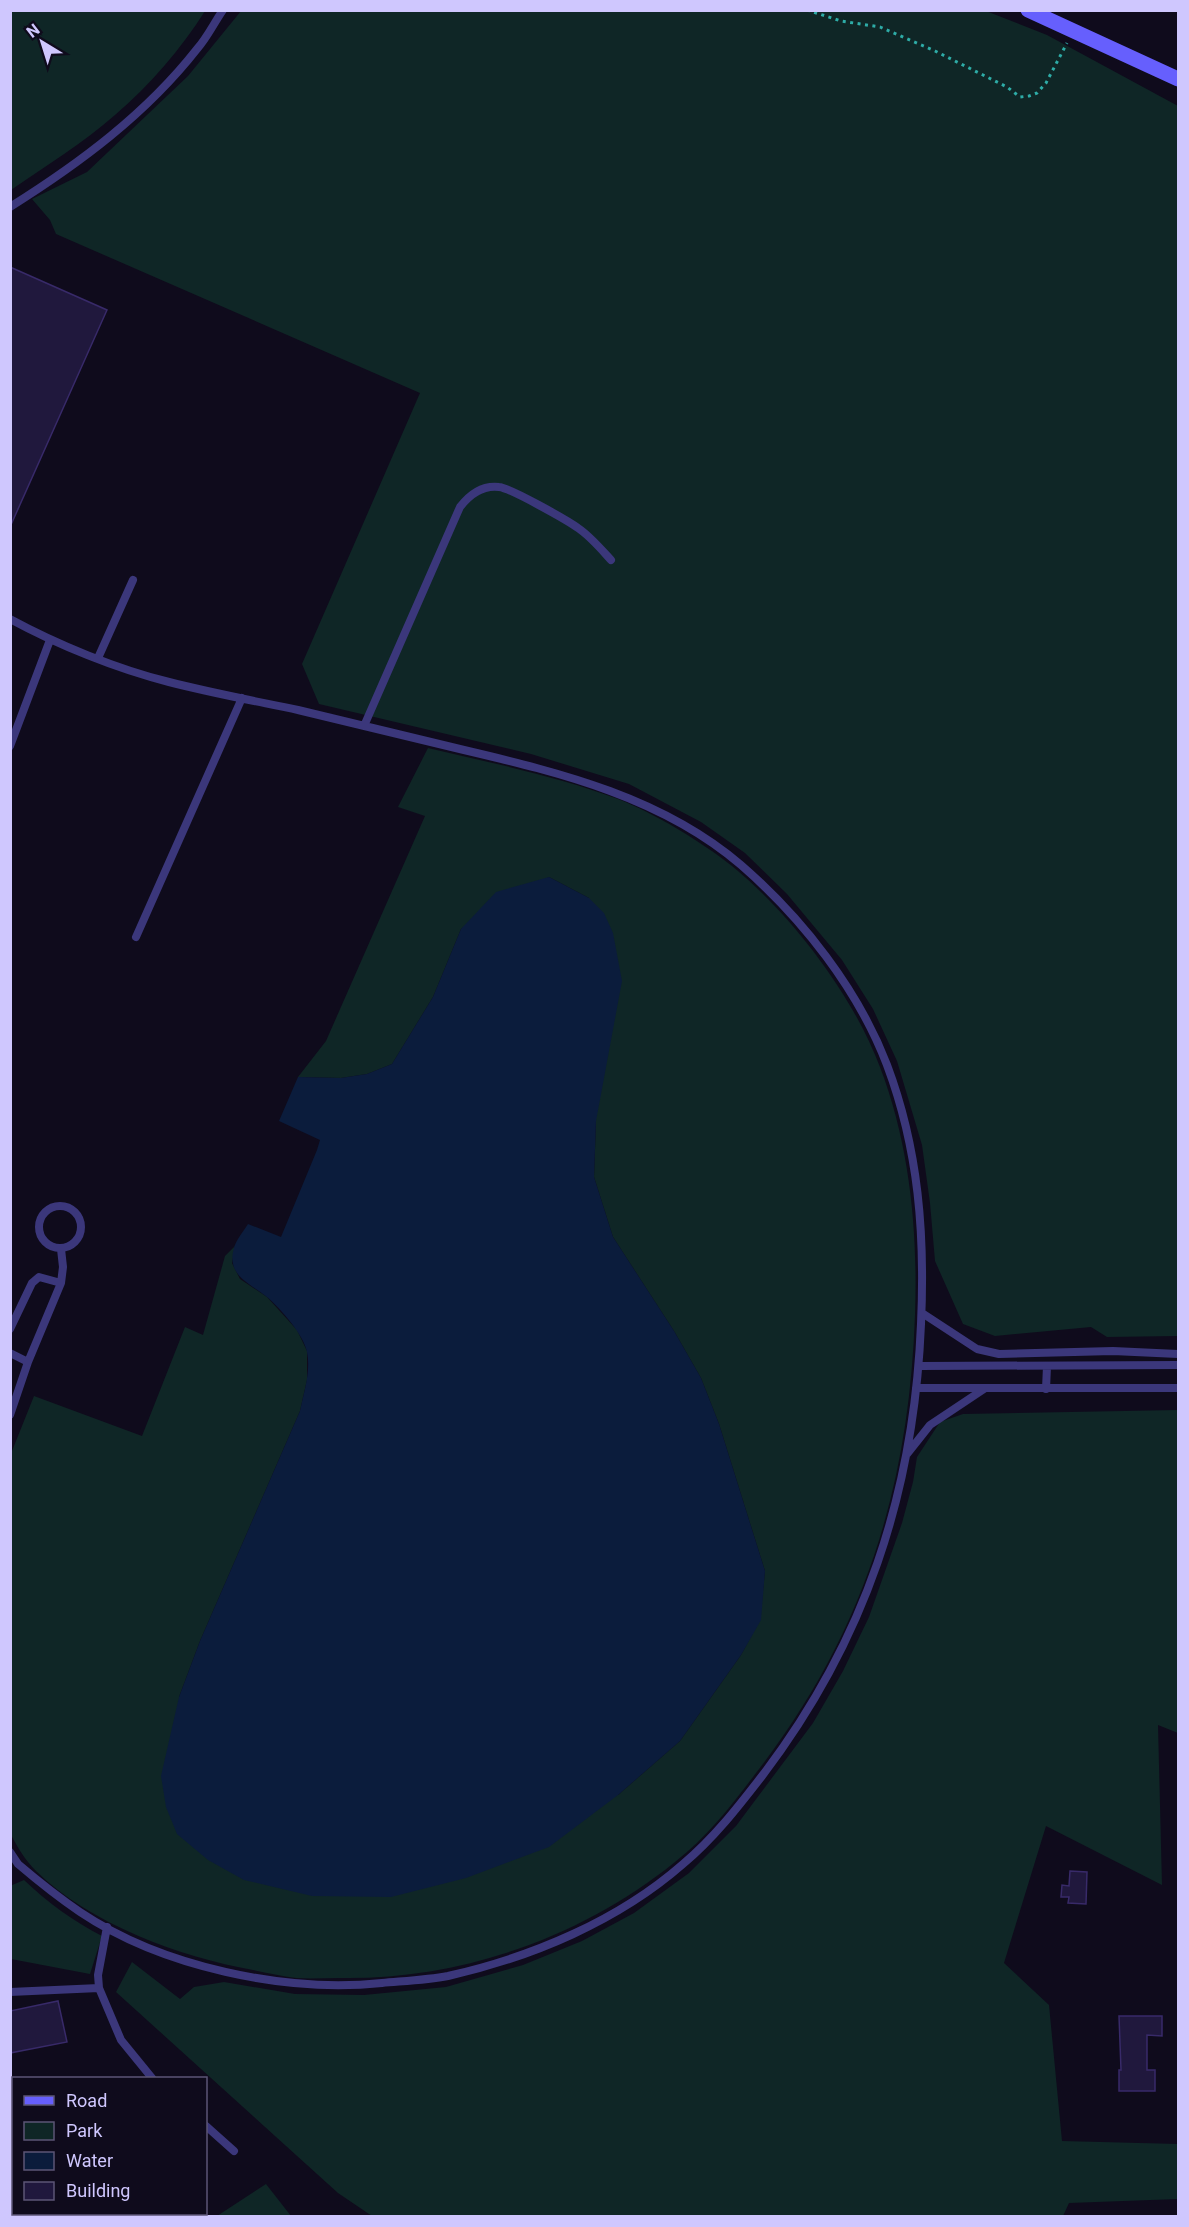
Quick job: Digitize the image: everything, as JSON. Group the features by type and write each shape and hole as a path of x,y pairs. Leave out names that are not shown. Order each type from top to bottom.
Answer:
{"street":[{"path":"1028,10 1179,79"}],"lane":[{"path":"10,207 90,153 125,125 158,93 198,48 223,10"},
{"path":"364,726 460,507 470,495 484,488 501,487 515,493 578,528 611,560"},
{"path":"98,658 133,580"},
{"path":"10,619 50,640 163,681 528,765 625,794 696,832 738,862 779,901 833,966 863,1015 887,1065 913,1158 924,1261 920,1366 903,1480 892,1520 859,1613 834,1666 804,1717 729,1819 683,1865 629,1904 578,1932 519,1956 444,1977 363,1985 296,1984 226,1972 136,1942 76,1909 14,1866 10,1852"},
{"path":"10,746 50,640"},
{"path":"136,937 242,698"},
{"path":"60,1205 68,1206 76,1213 81,1226 75,1243 61,1249 46,1244 38,1229 44,1212 53,1206 60,1205"},
{"path":"10,1415 28,1362 61,1283 63,1267 61,1249"},
{"path":"10,1329 32,1283 39,1276 61,1283"},
{"path":"922,1313 977,1349 999,1354 1113,1351 1179,1354"},
{"path":"10,1353 28,1362"},
{"path":"920,1366 1179,1365"},
{"path":"1046,1389 1047,1366"},
{"path":"916,1388 1179,1388"},
{"path":"906,1455 930,1425 985,1389"},
{"path":"107,1927 98,1975 99,1988 121,2040 150,2077"},
{"path":"10,1992 99,1988"},
{"path":"207,2127 234,2151"}],"path":[{"path":"807,10 841,21 880,27 1007,87 1020,97 1037,93 1046,83 1069,39"}],"green space":[{"path":"11,10 205,11 164,66 128,103 90,135 11,190"},
{"path":"241,11 986,11 1047,35 1178,106 1178,1336 1107,1337 1091,1327 995,1336 963,1324 935,1261 922,1145 897,1061 873,1009 842,960 787,894 745,853 701,822 629,784 531,754 319,704 302,664 420,393 56,234 50,220 32,199 87,172 188,76"},
{"path":"428,748 571,783 618,799 662,820 720,857 754,885 798,932 818,958 837,984 868,1040 880,1067 899,1127 910,1189 915,1252 915,1315 911,1379 903,1441 890,1500 873,1558 852,1613 825,1668 793,1721 738,1797 698,1842 639,1889 559,1933 517,1949 474,1962 385,1977 296,1978 196,1956 137,1936 109,1922 82,1907 36,1871 28,1863 11,1835 10,1456 34,1396 142,1436 185,1327 203,1335 225,1256 235,1246 232,1263 240,1279 267,1297 297,1330 307,1351 307,1380 300,1411 200,1641 179,1697 618,1795 680,1741 741,1655 760,1620 765,1571 719,1424 701,1378 674,1331 613,1237 594,1177 596,1121 589,898 549,877 461,929 433,997 392,1064 367,1074 341,1078 298,1077 326,1041 425,816 398,807"},
{"path":"1178,1410 1178,1733 1158,1725 1162,1885 1046,1826 1004,1963 1049,2005 1062,2141 1178,2144 1178,2199 1069,2203 1063,2216 372,2216 338,2193 116,1992 132,1962 180,1999 194,1987 224,1982 295,1994 364,1995 446,1987 523,1965 582,1941 634,1913 689,1873 736,1826 813,1723 843,1671 869,1617 902,1523 917,1457 940,1422 963,1414"},
{"path":"24,1880 61,1911 102,1936 90,1974 11,1959 10,1886"},
{"path":"10,2143 12,2144 12,2215 144,2216 11,2216"},
{"path":"266,2184 291,2216 217,2216"}],"water":[{"path":"549,877 589,898 604,913 613,933 622,981 596,1121 594,1177 613,1237 674,1331 701,1378 719,1424 765,1571 761,1620 741,1655 680,1741 618,1795 549,1847 466,1878 391,1897 312,1896 244,1880 208,1860 177,1834 166,1807 161,1776 179,1697 200,1641 300,1411 308,1374 307,1352 301,1338 278,1308 236,1272 232,1258 234,1248 248,1224 281,1237 317,1150 320,1140 279,1121 298,1077 341,1078 367,1074 392,1064 433,997 461,929 496,892"}],"building":[{"path":"10,267 107,310 10,527"},
{"path":"1070,1871 1087,1872 1086,1904 1068,1903 1069,1897 1061,1897 1062,1885 1069,1886"},
{"path":"58,2001 67,2042 10,2053 10,2011"},
{"path":"1119,2016 1162,2016 1162,2036 1147,2035 1147,2070 1155,2070 1155,2091 1119,2091 1119,2070 1121,2070"}]}
